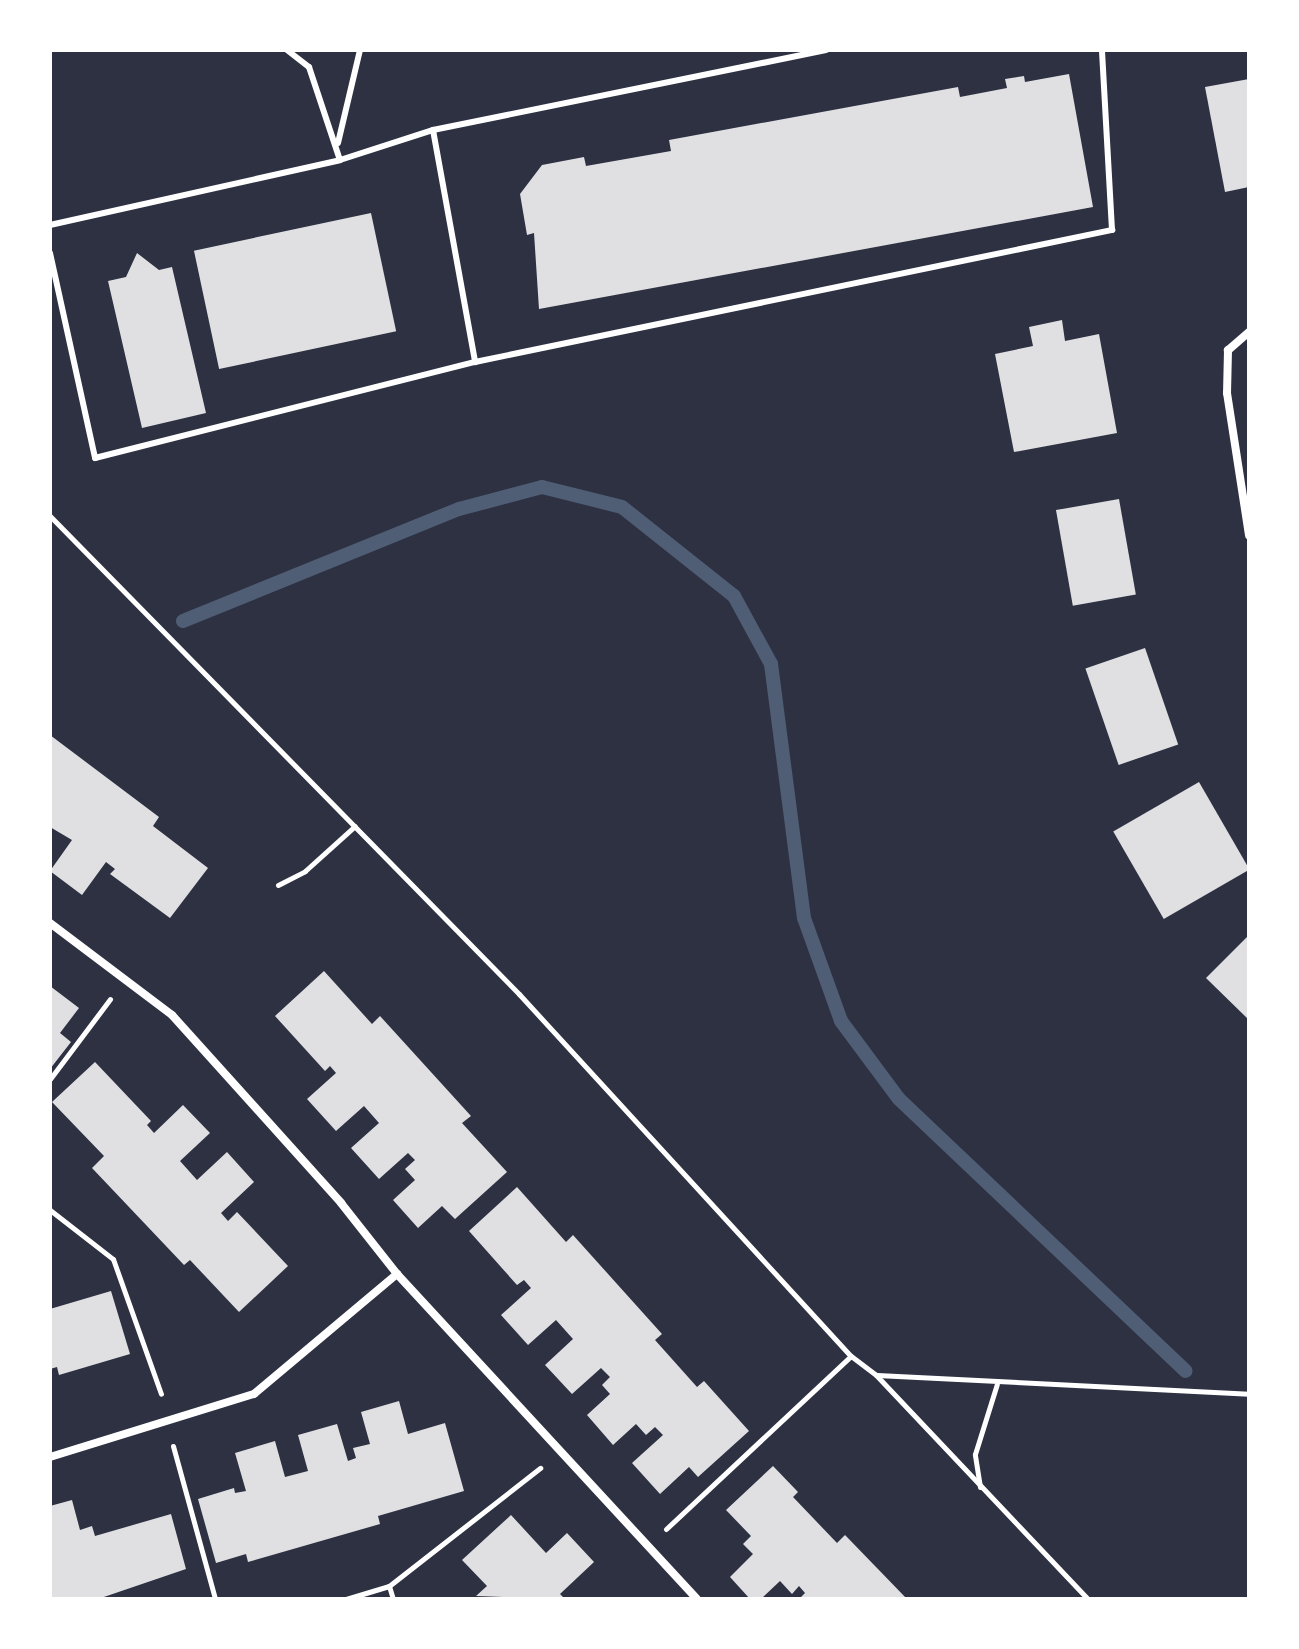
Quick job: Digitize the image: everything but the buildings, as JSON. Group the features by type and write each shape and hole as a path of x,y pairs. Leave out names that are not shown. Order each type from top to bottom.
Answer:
{"street":[{"path":"1249,332 1228,350 1227,393 1249,535"},
{"path":"50,923 172,1015 341,1203 397,1274 697,1599"},
{"path":"50,1457 254,1394 397,1274"}],"lane":[{"path":"287,50 309,67 338,143 340,160"},
{"path":"338,143 360,50"},
{"path":"50,225 340,160 433,130 826,50"},
{"path":"50,253 95,458 475,362 1112,230 1102,50"},
{"path":"433,130 475,362"}],"path":[{"path":"50,516 519,994 851,1356 876,1375 1088,1599"},
{"path":"278,885 305,871 355,826"},
{"path":"50,1079 125,979"},
{"path":"50,1210 113,1259 170,1421 176,1467 215,1599"},
{"path":"648,1546 851,1356"},
{"path":"876,1375 997,1384 1249,1394"},
{"path":"980,1487 975,1454 997,1384"},
{"path":"346,1599 389,1586 560,1453"},
{"path":"389,1586 393,1599"}],"waterway":[{"path":"183,621 459,509 542,487 622,507 734,596 771,664 804,918 841,1021 899,1099 1186,1371"}]}
